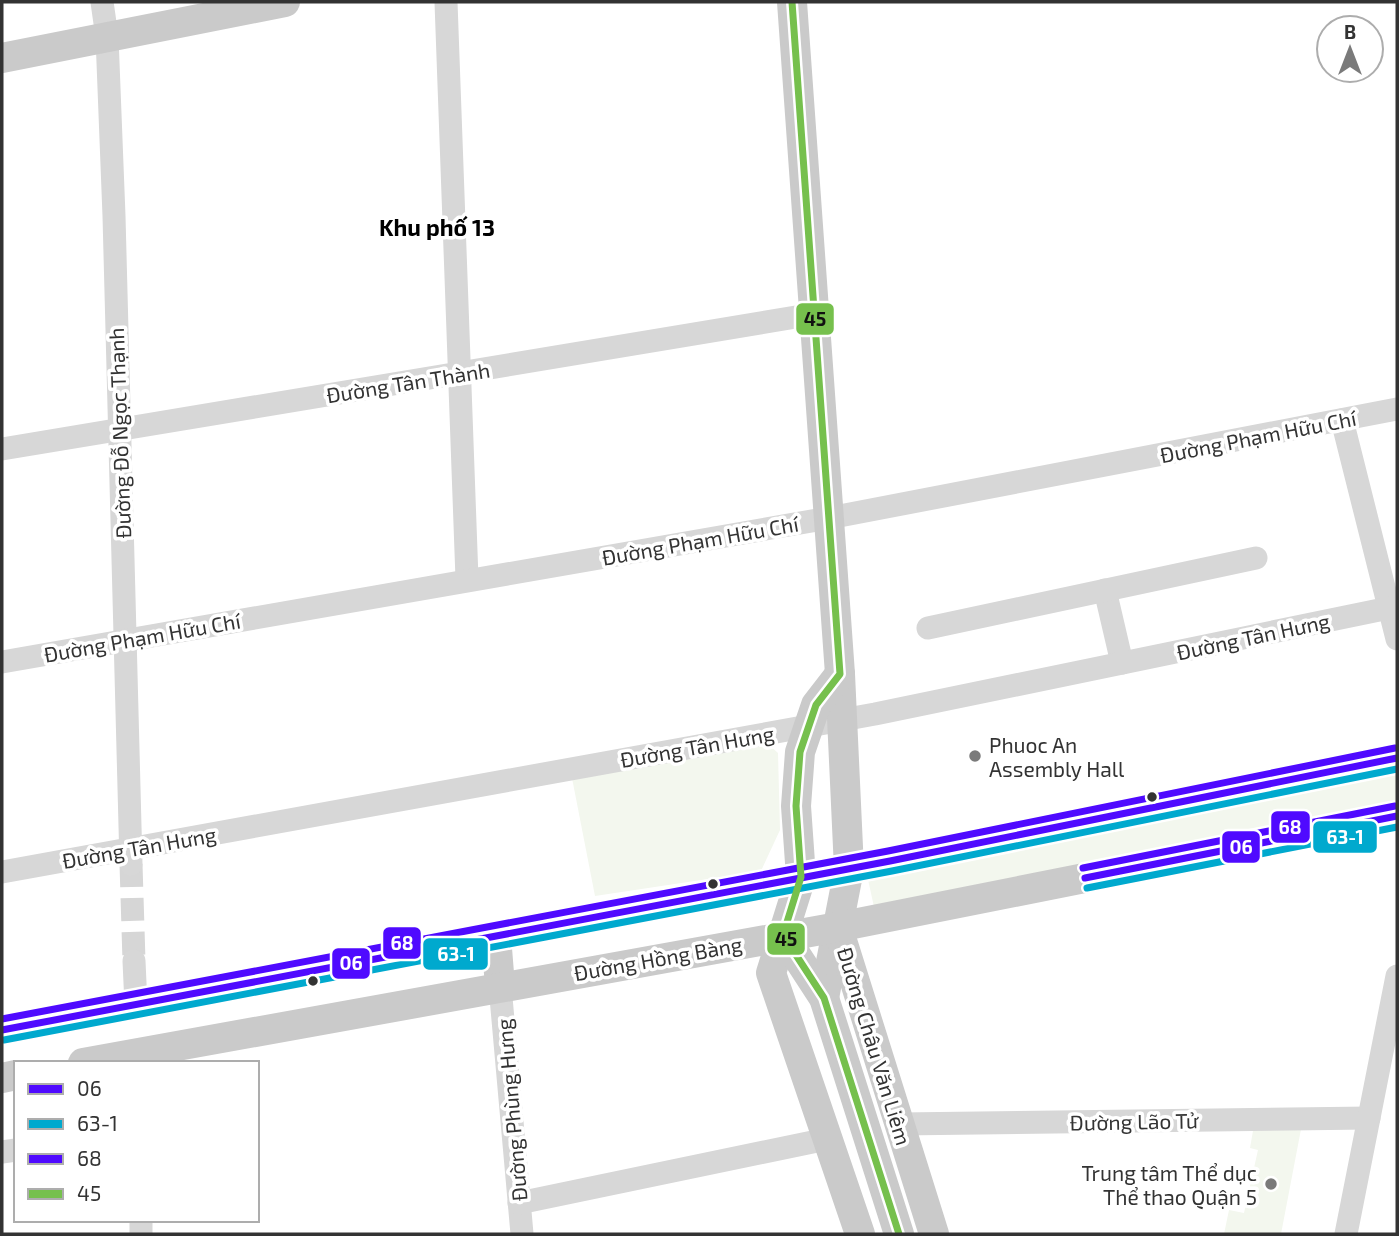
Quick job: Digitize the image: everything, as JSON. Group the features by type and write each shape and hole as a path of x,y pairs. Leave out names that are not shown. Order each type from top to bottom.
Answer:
{"main road":[{"path":"2,58 236,7 285,2"},
{"path":"792,2 840,674 849,869 838,927"},
{"path":"840,674 816,705 807,726 797,779 801,877 771,973 859,1234"},
{"path":"2,1030 849,869 1397,758"},
{"name":"Đường Hồng Bàng","path":"105,1061 137,1058 500,986 838,927 1397,816"},
{"name":"Đường Châu Văn Liêm","path":"824,998 838,927"},
{"name":"Đường Châu Văn Liêm","path":"838,927 934,1234"},
{"name":"Đường Châu Văn Liêm","path":"783,935 824,998 899,1234"},
{"path":"496,936 500,986"},
{"path":"135,1005 137,1058"},
{"path":"827,1139 900,1125"}],"street":[{"name":"Đường Đỗ Ngọc Thạnh","path":"102,2 107,37 131,856"},
{"path":"446,2 467,579"},
{"name":"Đường Tân Thành","path":"2,449 814,314"},
{"name":"Đường Phạm Hữu Chí","path":"2,662 829,518 1397,409"},
{"path":"1342,420 1397,639"},
{"path":"928,628 1256,558"},
{"path":"1105,590 1122,663"},
{"name":"Đường Tân Hưng","path":"2,872 131,856 842,720 1389,608"},
{"path":"134,961 135,1005"},
{"path":"1346,1234 1397,975"},
{"name":"Đường Phùng Hưng","path":"500,986 522,1234"},
{"name":"Đường Lão Tử","path":"900,1125 1369,1118"},
{"path":"519,1203 827,1139"}],"shaded area":[{"path":"767,743 778,753 780,830 761,871 595,896 572,778"},
{"path":"1397,770 1397,804 874,907 867,875"},
{"name":"Trung tâm Thể dục Thể thao Quận 5","path":"1302,1124 1281,1234 1224,1234 1229,1210 1244,1213 1258,1150 1250,1148 1254,1125"}],"tunnel":[{"path":"131,864 134,961"}],"transit line":[{"name":"45","path":"792,2 840,674 816,705 800,752 796,806 801,877 783,935 824,998 899,1234"},
{"name":"68","path":"2,1019 888,851 1395,748"},
{"name":"06","path":"2,1030 890,861 1397,758"},
{"name":"63-1","path":"4,1040 892,871 1397,769"},
{"name":"68","path":"1083,868 1395,806"},
{"name":"06","path":"1085,878 1397,816"},
{"name":"63-1","path":"1087,888 1397,827"}],"place":[{"name":"Phuoc An Assembly Hall","path":"975,756"},
{"name":"Trung tâm Thể dục Thể thao Quận 5","path":"1271,1184"}],"district":[{"name":"Khu phố 13","path":"437,227"}]}
